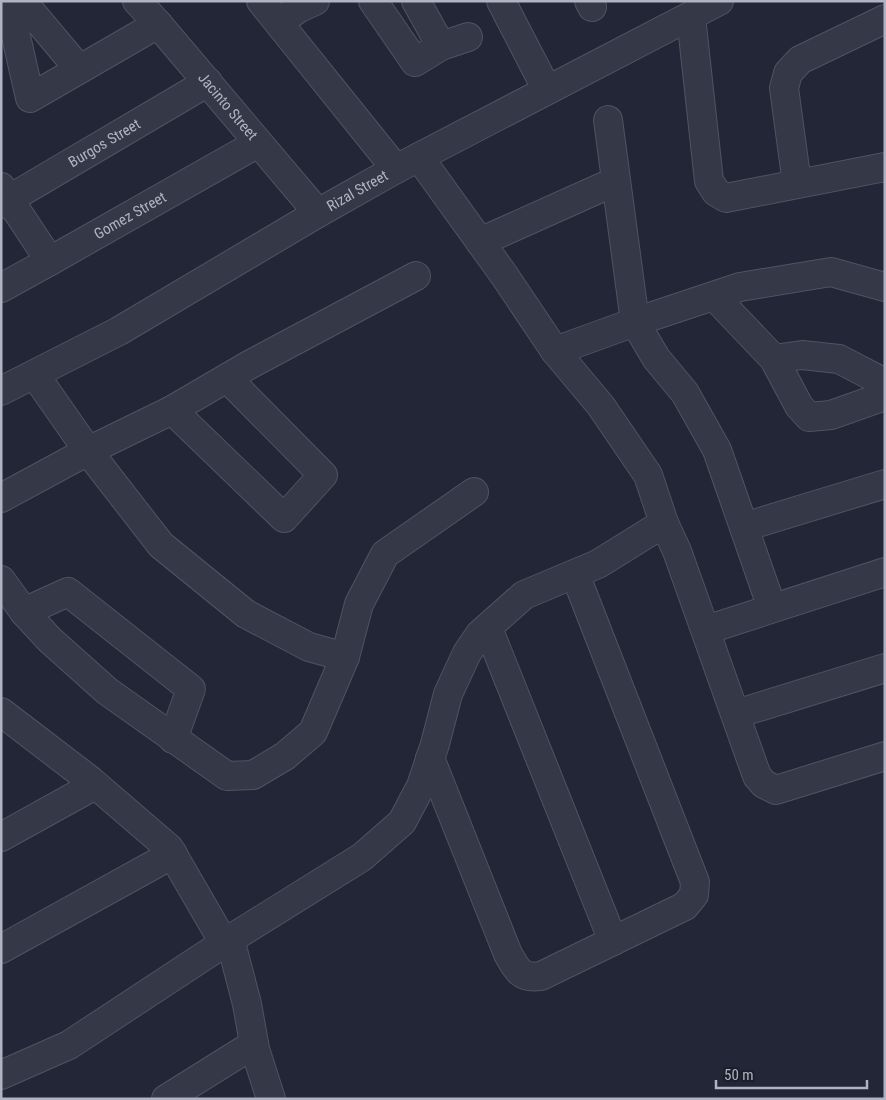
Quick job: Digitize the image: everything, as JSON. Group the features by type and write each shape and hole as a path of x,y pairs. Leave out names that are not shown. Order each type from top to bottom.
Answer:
{"street":[{"path":"8,1 30,98 158,24"},
{"path":"22,1 80,69"},
{"name":"Jacinto Street","path":"137,1 318,212"},
{"path":"261,1 480,242 555,351 601,406 648,474 664,523 677,550 706,630 757,776 764,784 776,790 885,756"},
{"path":"281,25 286,17 315,1"},
{"path":"373,1 415,62 442,46 468,37"},
{"path":"416,1 442,46"},
{"path":"501,1 547,90"},
{"name":"Rizal Street","path":"1,391 119,331 318,212 408,163 719,1"},
{"path":"691,17 709,181 716,192 726,198 885,167"},
{"path":"797,184 784,88 788,72 800,60 885,19"},
{"name":"Burgos Street","path":"4,197 208,82"},
{"path":"608,120 635,322 656,358 685,393 717,450 772,608"},
{"name":"Gomez Street","path":"1,288 258,143"},
{"path":"480,242 616,181"},
{"path":"4,197 50,262"},
{"path":"555,351 740,287 831,272 885,287"},
{"path":"1,498 88,451 172,410 227,378 416,276"},
{"path":"714,296 774,359 799,406 809,417 831,415 885,396"},
{"path":"774,359 802,355 840,359 885,383"},
{"path":"35,375 88,451 161,545 246,614 309,647 345,657"},
{"path":"172,410 284,518 323,475 227,378"},
{"path":"744,527 885,484"},
{"path":"1,580 24,612 50,640 107,691 227,776 254,775 285,756 313,732 345,657 359,604 385,554 474,492"},
{"path":"1,1076 69,1045 227,941 362,857 402,822 421,786 448,694 467,653 480,634 524,595 598,564 664,523"},
{"path":"430,758 508,954 517,970 530,978 541,976 684,906 694,895 695,882 575,574"},
{"path":"706,630 772,608 883,579"},
{"path":"24,612 68,592 191,689 173,739"},
{"path":"488,628 613,941"},
{"path":"736,714 885,668"},
{"path":"1,712 95,785 169,848 227,941 247,1004 254,1044 271,1099"},
{"path":"1,837 95,785"},
{"path":"1,949 173,854"},
{"path":"166,1099 254,1044"}]}
